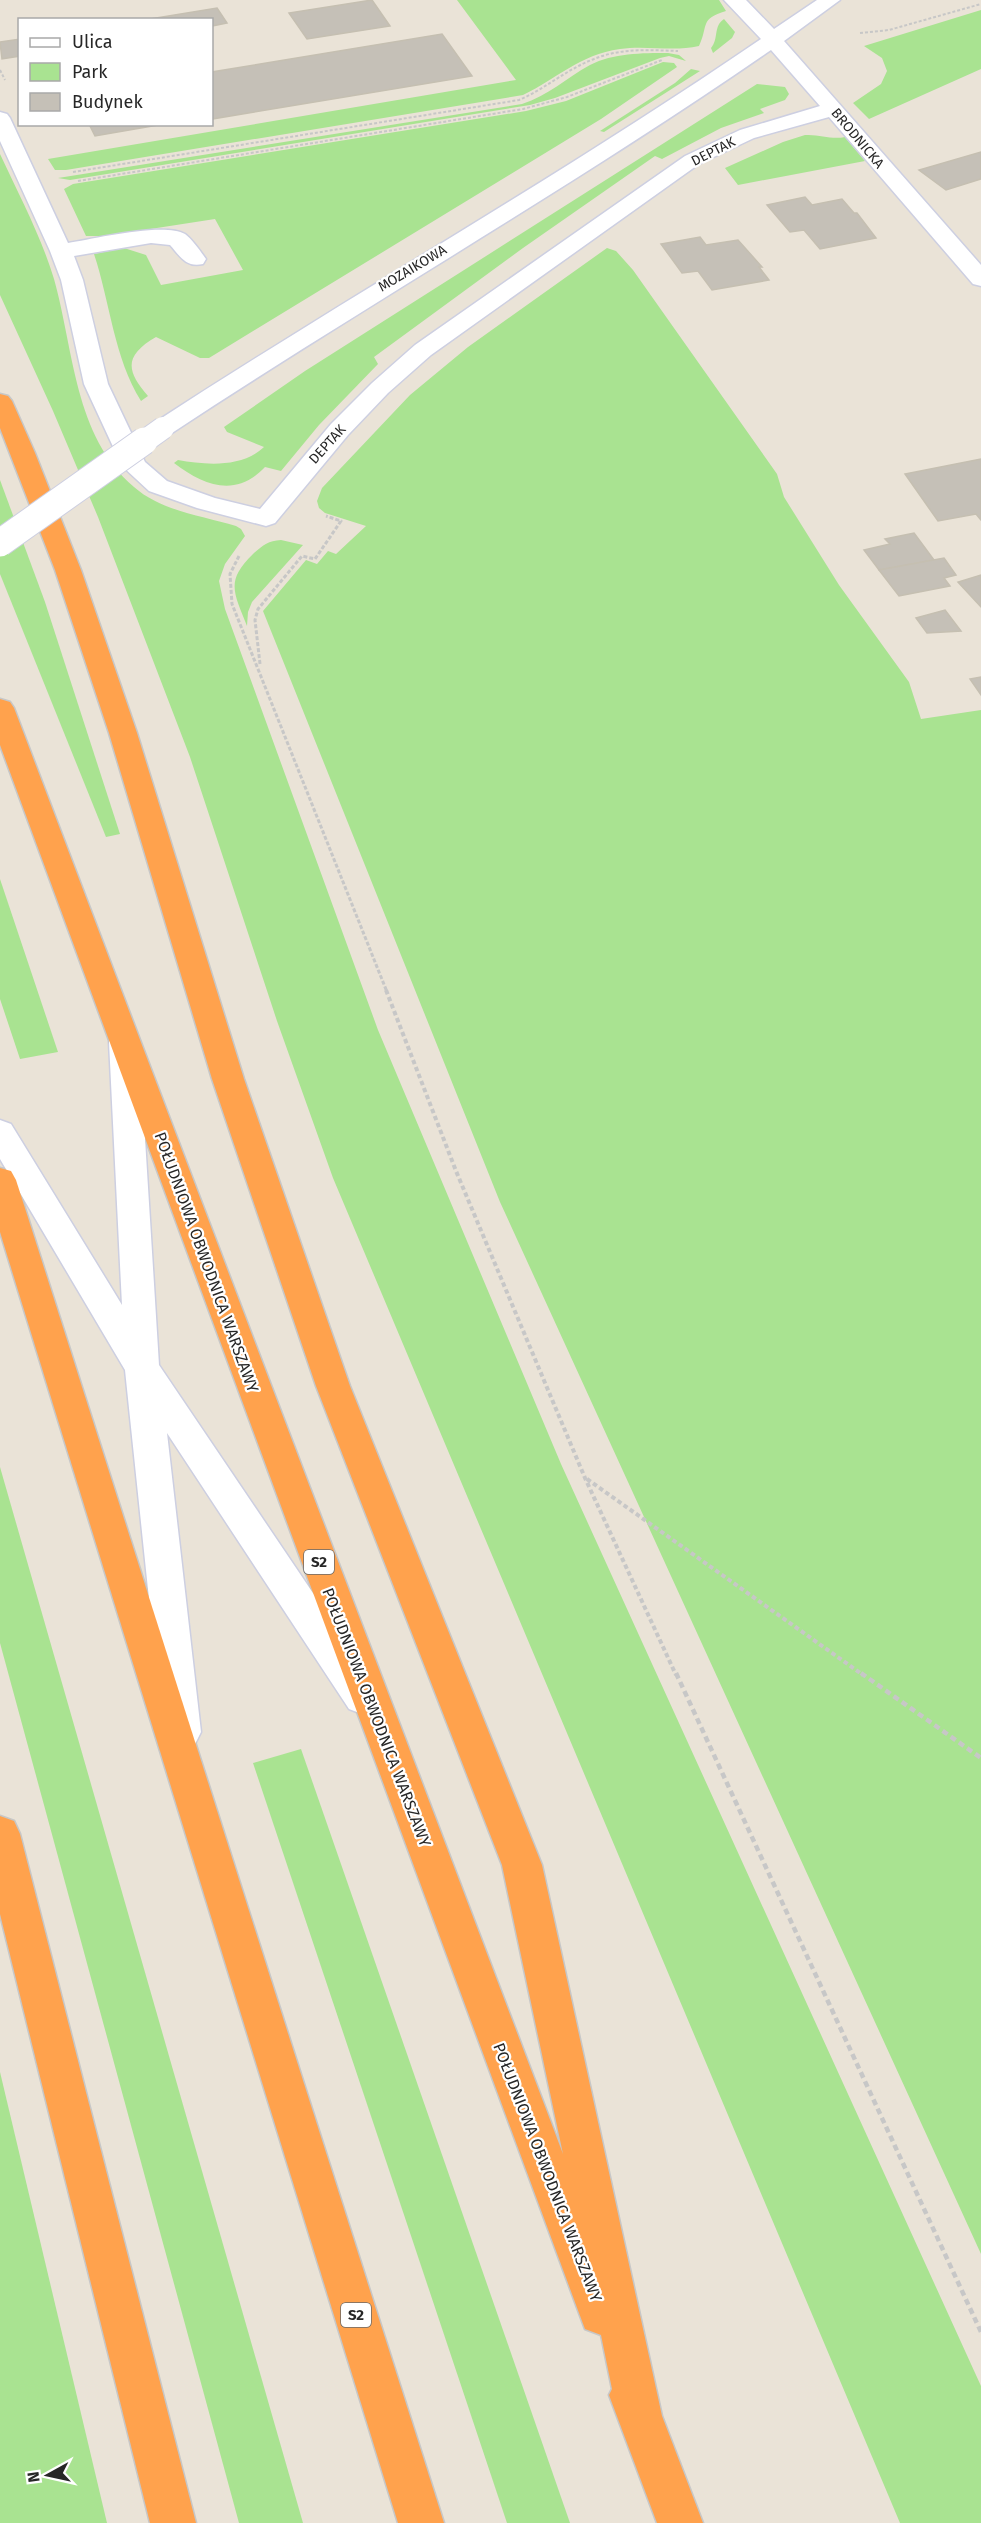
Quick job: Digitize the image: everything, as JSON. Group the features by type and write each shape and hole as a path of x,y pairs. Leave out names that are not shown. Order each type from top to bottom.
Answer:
{"highway":[{"path":"0,401 23,453 68,570 123,733 228,1079 333,1386 522,1865 640,2415"},
{"name":"POŁUDNIOWA OBWODNICA WARSZAWY","path":"0,708 680,2523"},
{"name":"S2","path":"0,1180 421,2523"},
{"path":"0,1834 173,2523"}],"street":[{"name":"BRODNICKA","path":"734,0 773,40 981,279"},
{"name":"MOZAIKOWA","path":"0,543 163,428 283,348 548,186 736,66 830,0"},
{"name":"DEPTAK","path":"266,518 293,482 381,385 423,350 693,160 747,134 833,109"},
{"path":"0,118 61,251 72,280 96,384 134,466 158,486 206,503 266,518"},
{"path":"61,251 151,236 177,239 195,259"},
{"path":"124,1037 142,1368 187,1774"},
{"path":"0,1132 142,1368 377,1719"}],"path":[{"path":"773,40 888,30 981,4"},
{"path":"28,179 519,100 537,94 593,59 620,51 681,51 736,66"},
{"path":"78,181 523,109 551,103 650,63 668,59"},
{"path":"261,671 255,620 258,609 302,555 315,559 340,521 323,515"},
{"path":"266,518 239,555 230,574 232,604 261,671 456,1171 585,1478 981,2332"},
{"path":"585,1478 981,1758"}],"green space":[{"path":"457,0 719,0 726,11 708,20 699,46 630,48 605,52 592,56 523,95 66,170 55,170 48,159 516,80"},
{"path":"981,10 981,69 869,119 853,103 881,84 887,71 882,58 864,46"},
{"path":"724,19 735,32 732,38 713,53 711,48 718,25"},
{"path":"628,54 679,55 686,61 669,56 660,58 555,98 530,105 70,180 58,178 522,104 599,61"},
{"path":"663,62 674,63 677,67 601,119 209,358 200,358 156,337 138,350 132,364 135,378 148,396 141,401 118,348 94,254 124,248 146,255 161,285 243,270 215,219 105,236 86,236 64,189 73,184 526,111 566,101"},
{"path":"691,69 700,71 604,132 600,131 675,83"},
{"path":"757,84 785,87 789,94 785,100 760,109 764,113 721,128 662,159 655,156 523,248 374,357 378,364 319,425 281,471 265,467 243,483 220,485 197,478 174,463 178,460 212,464 235,462 255,454 264,447 227,432 224,427 305,371"},
{"path":"805,135 845,137 865,161 738,185 725,168 783,142"},
{"path":"0,154 49,263 79,390 99,443 114,466 145,495 169,507 236,526 245,536 225,564 219,581 225,609 378,1030 561,1464 981,2386 981,2523 900,2523 333,1178 277,1021 190,757 98,517 0,295"},
{"path":"607,248 616,251 633,270 777,474 784,497 839,585 909,682 921,719 981,710 981,2254 500,1202 263,611 306,560 317,564 328,551 336,554 366,526 325,513 319,508 317,501 322,488 410,395 468,347"},
{"path":"0,480 45,602 120,834 106,837 0,574"},
{"path":"281,540 303,545 252,602 248,612 247,626 236,596 235,580 238,572 260,548 269,542"},
{"path":"0,879 58,1052 20,1059 0,999"},
{"path":"0,1467 303,2523 239,2523 0,1643"},
{"path":"301,1749 570,2523 507,2523 253,1763"},
{"path":"0,2072 107,2523 0,2523"}],"building":[{"path":"372,0 390,26 307,39 289,13"},
{"path":"217,8 227,23 213,26 213,18 156,18"},
{"path":"442,34 472,76 213,119 213,72"},
{"path":"18,39 18,56 2,59 0,42"},
{"path":"90,126 152,126 95,136"},
{"path":"981,152 981,179 946,190 919,170"},
{"path":"805,197 812,205 842,199 854,213 857,213 876,238 820,249 804,230 790,232 767,205"},
{"path":"700,237 706,245 738,240 762,267 759,267 769,280 712,290 698,271 682,273 661,244"},
{"path":"981,459 981,520 976,514 938,521 905,474"},
{"path":"914,533 934,560 879,570 864,550 890,544 885,539"},
{"path":"944,558 956,575 944,578 950,586 899,596 879,570"},
{"path":"981,575 981,607 958,582"},
{"path":"945,610 961,631 927,633 916,618"},
{"path":"981,677 981,695 970,679"}]}
